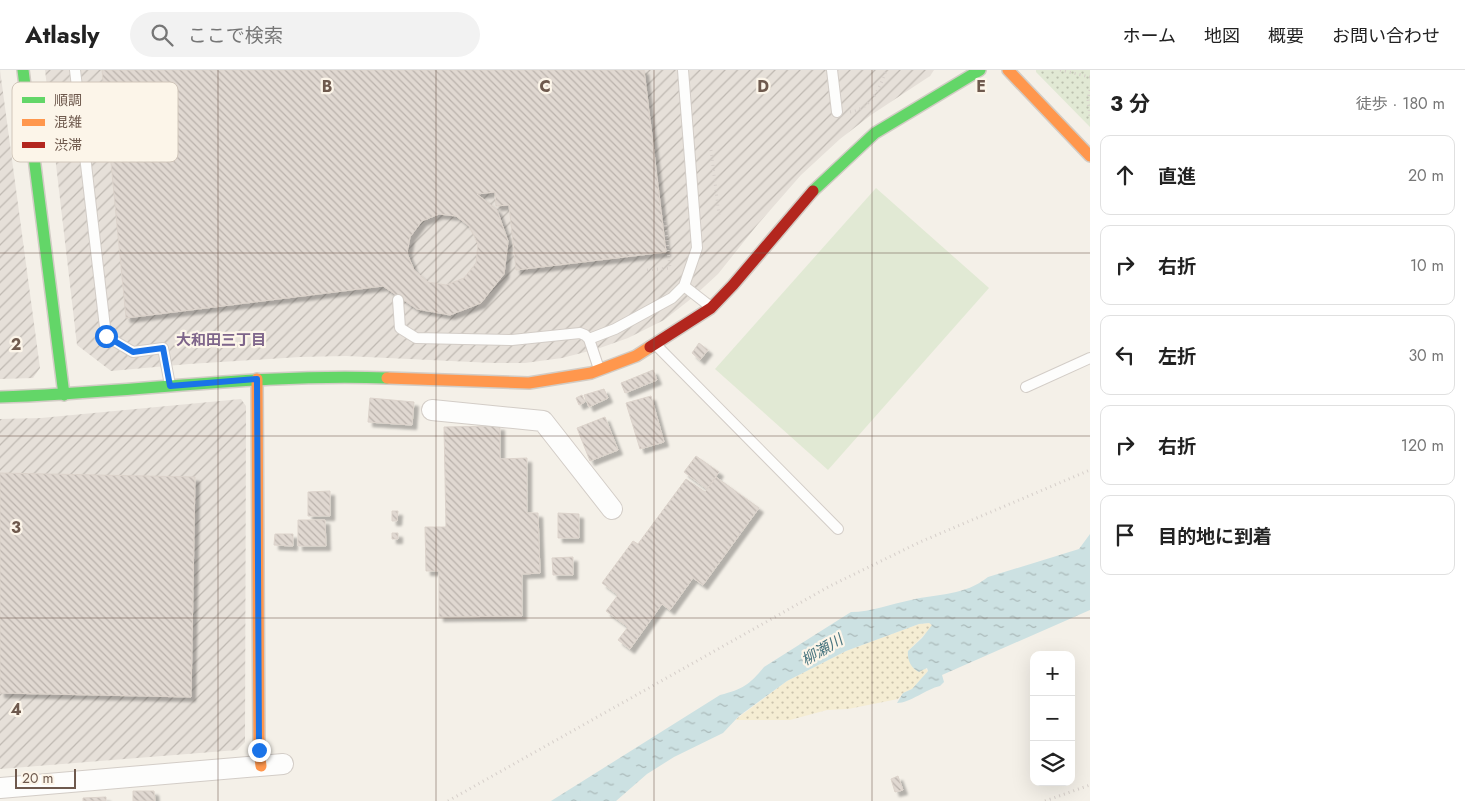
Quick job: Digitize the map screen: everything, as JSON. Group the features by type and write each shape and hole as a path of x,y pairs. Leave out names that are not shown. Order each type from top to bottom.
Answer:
{"street":[{"path":"0,397 64,395 257,379 359,377 529,383 591,373 636,356 711,308 815,188 876,133 980,70"},
{"path":"1008,70 1090,156"},
{"path":"35,162 64,395"},
{"path":"257,379 259,740 261,766"},
{"path":"432,410 543,421 612,509"},
{"path":"0,788 284,764"}],"lane":[{"path":"589,339 615,329 672,298 684,286 697,248 683,70"},
{"path":"832,70 837,112"},
{"path":"86,162 106,336 133,352 163,348 170,386"},
{"path":"684,286 711,308"},
{"path":"398,300 400,328 416,338 512,340 580,334 585,335 589,339 599,370"},
{"path":"656,344 838,529"},
{"path":"1026,386 1090,358"}],"path":[{"path":"837,112 859,110 866,106 874,96 886,70"},
{"path":"1060,70 1090,77"},
{"path":"1090,90 1088,100 1090,118"},
{"path":"711,150 719,215"},
{"path":"647,270 670,268 665,221"},
{"path":"448,801 806,598 854,573 920,542 1090,470"},
{"path":"1045,801 1090,785"}],"shaded area":[{"path":"0,70 40,368 33,378 0,379"},
{"path":"45,70 934,70 930,76 871,115 840,139 801,175 718,274 692,298 664,320 628,338 597,349 562,358 525,363 346,356 189,364 111,371 77,345 56,162 178,162 178,82 46,82"},
{"path":"241,399 246,406 245,742 237,750 0,769 0,419 41,418"}],"sand":[{"path":"929,623 932,625 931,628 908,651 928,671 912,689 903,693 898,699 848,709 827,710 790,720 735,720 787,681 846,651 919,624"}],"green space":[{"path":"1036,70 1090,70 1090,127 1036,72"},
{"path":"876,188 989,288 828,470 715,369"}],"water":[{"name":"柳瀬川","path":"1090,534 1090,610 942,675 944,682 940,686 907,701 897,703 903,693 912,689 928,671 927,668 919,672 912,666 908,658 908,651 932,625 929,623 919,624 846,651 787,681 739,716 723,733 674,757 647,774 616,801 551,801 720,695 745,686 764,667 851,612 961,591 988,577 1079,549"}],"building":[{"path":"102,70 644,70 666,252 516,270 509,205 496,206 495,192 477,194 497,210 508,241 504,274 481,303 450,315 417,309 383,286 126,318 111,162 178,162 178,82 103,82","holes":["439,214 456,216 469,226 478,244 476,263 464,278 446,285 428,282 414,270 407,253 410,237 422,221"]},
{"path":"699,343 708,350 700,360 692,353"},
{"path":"653,370 657,380 625,393 621,383"},
{"path":"604,389 608,398 589,407 584,395"},
{"path":"582,395 585,402 579,405 576,398"},
{"path":"651,396 664,442 640,449 626,403"},
{"path":"370,398 414,402 412,425 368,422"},
{"path":"605,417 618,450 590,461 577,428"},
{"path":"500,426 500,459 527,458 527,513 538,513 540,573 522,574 522,616 439,617 439,571 426,571 425,527 446,527 444,427"},
{"path":"696,456 719,472 707,489 684,472"},
{"path":"0,473 195,477 191,697 0,693"},
{"path":"716,477 759,508 703,585 693,578 670,610 662,604 630,649 618,640 628,627 606,611 618,595 602,583 633,541 638,544 686,479 705,492"},
{"path":"330,491 330,516 308,516 308,492"},
{"path":"392,511 398,511 397,521 392,521"},
{"path":"558,513 579,514 579,538 558,538"},
{"path":"298,520 325,520 326,546 298,546"},
{"path":"392,533 398,533 398,539 392,539"},
{"path":"275,534 293,534 293,546 274,545"},
{"path":"573,557 573,575 553,575 552,558"},
{"path":"898,776 903,790 895,792 891,779"},
{"path":"133,791 154,791 155,801 133,801"},
{"path":"106,797 106,801 83,801 83,798"}],"traffic: fast":[{"path":"23,70 25,82"},
{"path":"813,191 875,133 980,70"},
{"path":"35,162 64,395"},
{"path":"0,397 290,378 387,378"}],"traffic: slow":[{"path":"1008,70 1090,156"},
{"path":"387,378 529,383 591,373 636,356 650,347"},
{"path":"257,379 259,750 261,766"}],"traffic: jam":[{"path":"650,347 711,308 813,191"}],"district":[{"name":"大和田三丁目","path":"221,340"}],"route":[{"path":"106,336 133,352 163,348 170,386 257,379 259,750"}]}
